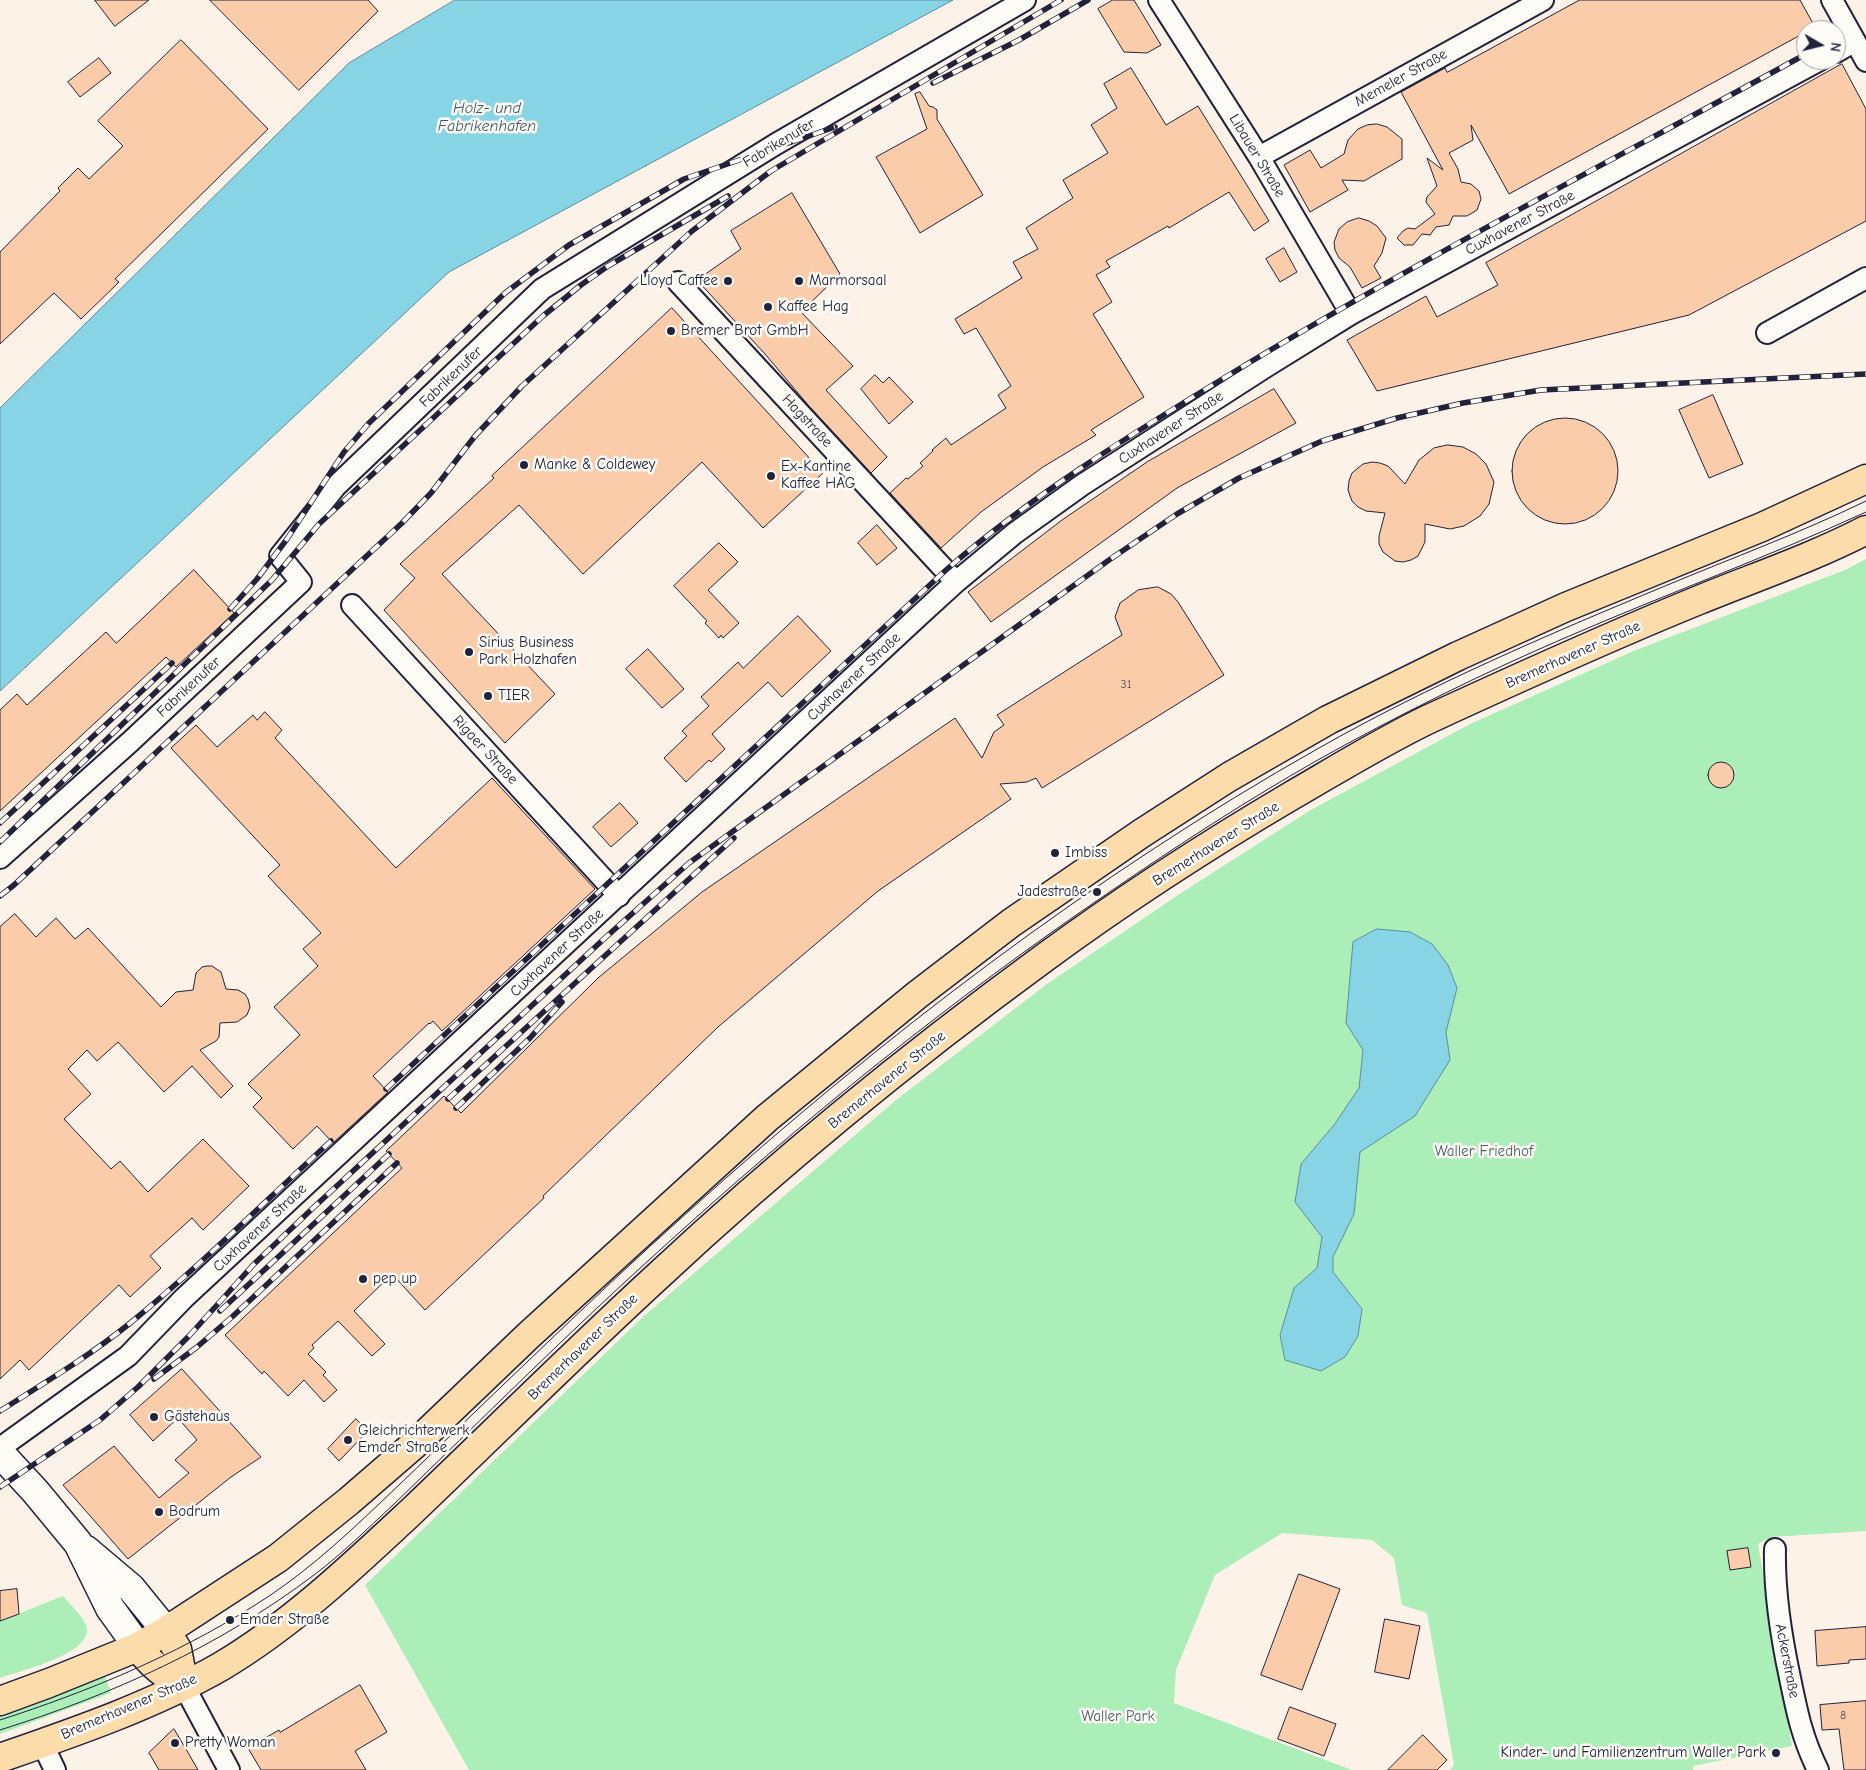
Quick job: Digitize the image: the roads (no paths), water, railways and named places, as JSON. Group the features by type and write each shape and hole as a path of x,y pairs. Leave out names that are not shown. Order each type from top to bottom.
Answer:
{"main road":[{"path":"0,1701 138,1647 166,1631 278,1558 433,1428 529,1335 767,1118 917,995 1011,922 1229,776 1328,720 1458,656 1566,607 1762,527 1866,479"},
{"name":"Bremerhavener Straße","path":"0,1758 132,1709 184,1686 223,1665 272,1633 338,1578 472,1454 660,1273 805,1146 954,1026 1045,958 1110,912 1231,832 1358,756 1424,722 1598,643 1835,546 1866,530"},
{"path":"166,1631 177,1649 184,1686"},
{"path":"138,1647 157,1669 184,1686"}],"street":[{"name":"Fabrikenufer","path":"0,858 137,735 301,582 280,556 336,486 542,289 776,144 1025,0"},
{"name":"Libauer Straße","path":"1159,0 1259,157 1352,314"},
{"name":"Memeler Straße","path":"1259,157 1543,0"},
{"path":"1832,0 1866,62"},
{"path":"1846,46 1854,41"},
{"name":"Cuxhavener Straße","path":"0,1448 128,1356 184,1298 956,582 1015,533 1082,485 1267,366 1352,314 1802,70"},
{"path":"1767,333 1866,278"},
{"name":"Hagstraße","path":"678,282 956,582"},
{"name":"Rigaer Straße","path":"352,605 619,896"},
{"path":"0,1453 35,1491 78,1543 131,1588 166,1631"},
{"path":"78,1543 110,1608 138,1647"},
{"name":"Ackerstraße","path":"1775,1549 1774,1565 1779,1628 1802,1733 1818,1770"},
{"path":"184,1686 230,1770"},
{"path":"42,1744 55,1770"}],"water":[{"name":"Holz- und Fabrikenhafen","path":"455,0 953,0 449,272 0,691 0,408 349,63"},
{"path":"1377,929 1410,932 1432,944 1448,965 1457,988 1446,1032 1450,1060 1415,1116 1360,1152 1354,1214 1333,1257 1333,1272 1362,1309 1358,1336 1345,1357 1321,1371 1285,1360 1280,1335 1294,1288 1317,1268 1322,1237 1295,1202 1301,1164 1334,1125 1359,1088 1363,1050 1346,1023 1353,942"}],"tram line":[{"path":"0,1720 97,1685 161,1657 222,1625 286,1584 348,1533 610,1283 762,1146 837,1083 991,962 1152,850 1319,748 1403,703 1577,623 1791,535 1866,501"},
{"path":"0,1730 83,1701 164,1666 241,1624 278,1601 314,1575 393,1505 626,1281 768,1154 880,1062 994,974 1187,840 1316,761 1471,680 1567,637 1866,512"}],"railway":[{"path":"0,896 402,523 431,493 475,436 522,386 692,231 771,171 1061,0"},
{"path":"933,83 1019,40 1088,0"},
{"path":"386,1089 946,570 978,543 1046,492 1116,445 1295,335 1440,253 1796,59"},
{"path":"230,609 257,579 287,539 344,452 369,423 505,293 569,245 684,179 835,127"},
{"path":"0,842 272,580 319,524 543,316 608,266 728,196"},
{"path":"0,1487 100,1420 138,1387 189,1336 254,1264 606,937 689,863 1109,560 1177,514 1239,478 1322,441 1397,418 1463,403 1541,390 1866,374"},
{"path":"0,823 172,663"},
{"path":"448,1099 734,838"},
{"path":"456,1108 530,1038 562,1002"},
{"path":"0,1411 82,1359 129,1324 206,1257 331,1141"},
{"path":"220,1311 389,1154"},
{"path":"154,1379 197,1347 232,1317 397,1163"}],"place":[{"name":"Lloyd Caffee","path":"728,281"},
{"name":"Marmorsaal","path":"799,281"},
{"name":"Kaffee Hag","path":"768,307"},
{"name":"Bremer Brot GmbH","path":"671,331"},
{"name":"Manke & Coldewey","path":"524,465"},
{"name":"Ex-Kantine Kaffee HAG","path":"771,476"},
{"name":"Sirius Business Park Holzhafen","path":"469,652"},
{"name":"TIER","path":"488,696"},
{"name":"Imbiss","path":"1055,853"},
{"name":"Jadestraße","path":"1097,892"},
{"name":"pep up","path":"363,1279"},
{"name":"Gästehaus","path":"154,1417"},
{"name":"Gleichrichterwerk Emder Straße","path":"348,1440"},
{"name":"Bodrum","path":"159,1512"},
{"name":"Emder Straße","path":"230,1620"},
{"name":"Pretty Woman","path":"175,1743"},
{"name":"Kinder- und Familienzentrum Waller Park","path":"1776,1753"}],"park label":[{"name":"Waller Friedhof","path":"1484,1152"},
{"name":"Waller Park","path":"1118,1717"}]}
